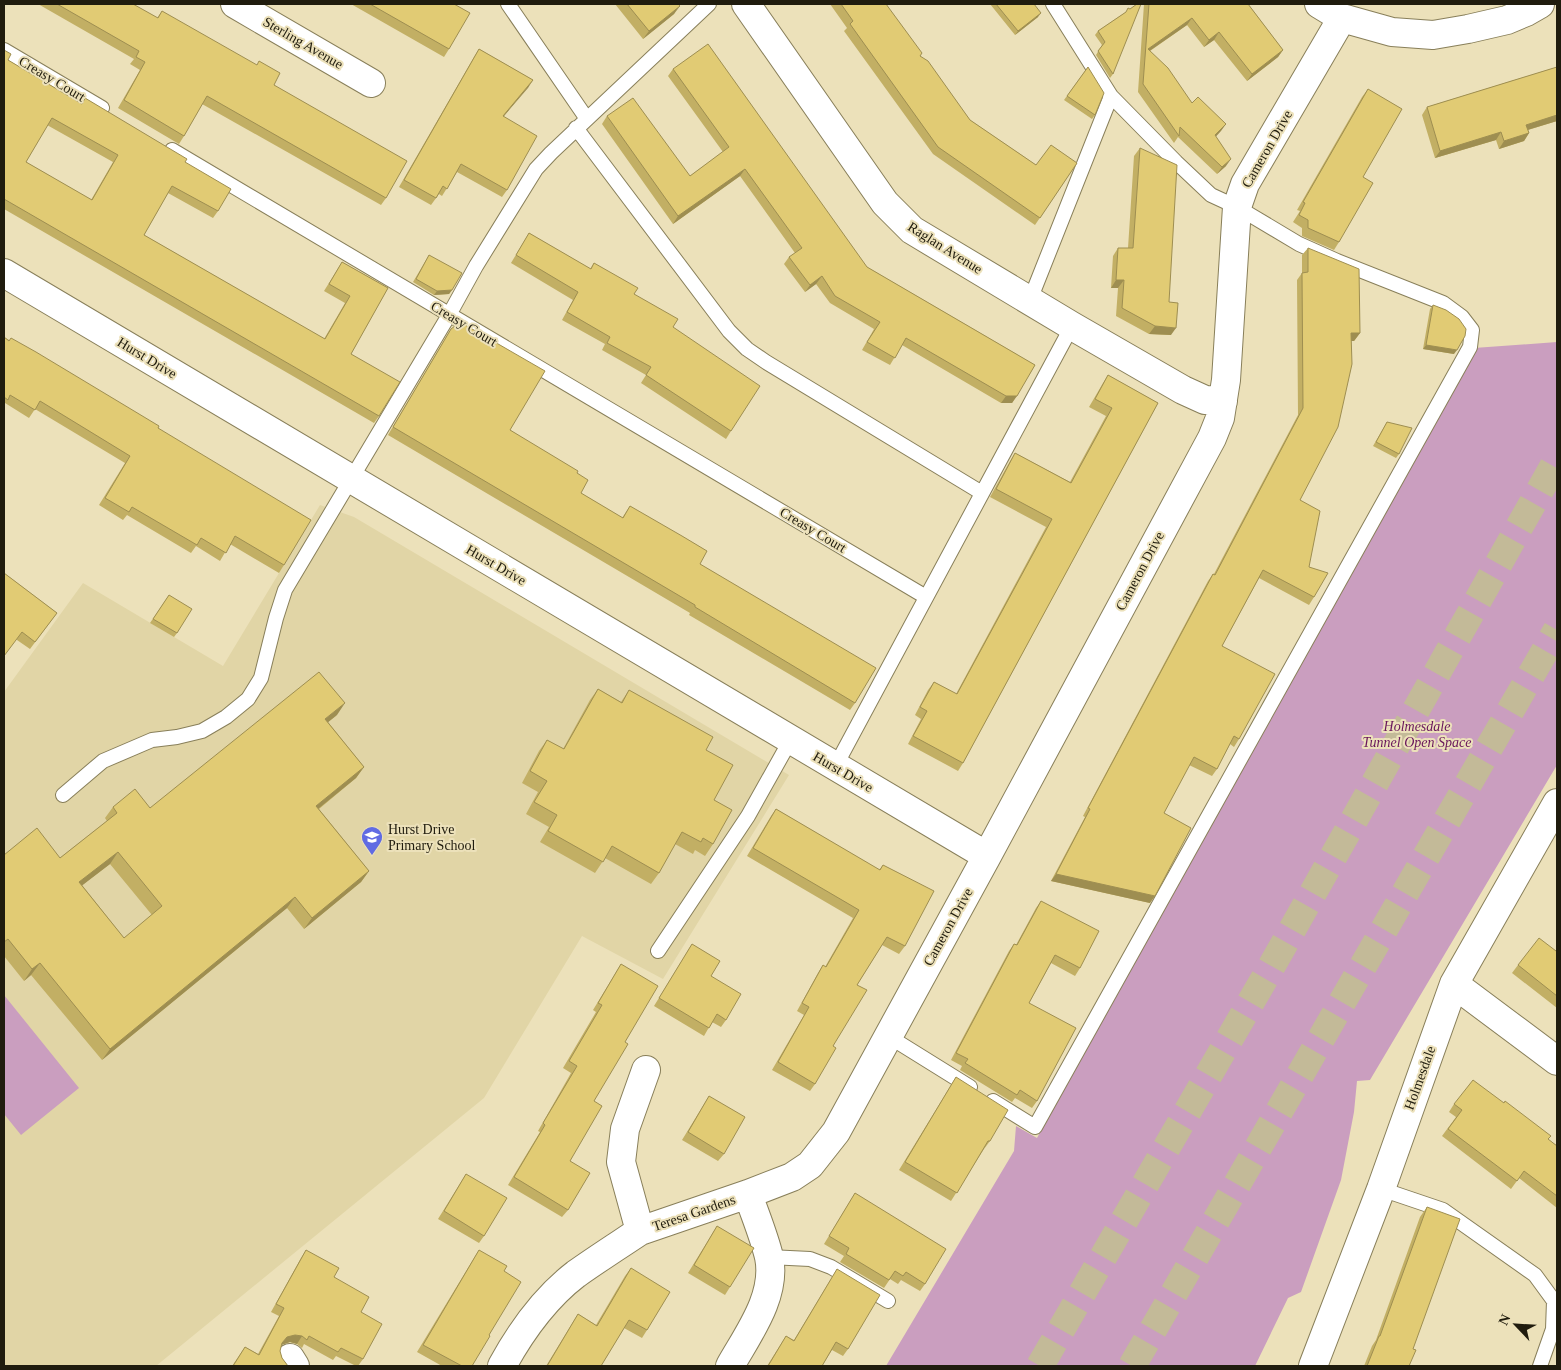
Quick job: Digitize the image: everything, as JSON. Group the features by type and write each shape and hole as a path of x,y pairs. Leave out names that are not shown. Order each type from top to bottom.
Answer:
{"street":[{"name":"Sterling Avenue","path":"235,4 371,83"},
{"name":"Raglan Avenue","path":"746,4 885,203 912,230 1182,390 1205,400 1223,401"},
{"path":"1319,4 1342,18 1392,32 1433,35 1507,20 1540,4"},
{"name":"Cameron Drive","path":"854,1100 1212,438 1220,418 1226,380 1237,207 1245,184 1342,18"},
{"name":"Hurst Drive","path":"4,274 987,856"},
{"name":"Holmesdale","path":"1313,1366 1381,1190 1454,984 1557,803"},
{"path":"1454,984 1557,1061"},
{"name":"Teresa Gardens","path":"640,1231 621,1162 625,1129 646,1070"},
{"name":"Teresa Gardens","path":"502,1366 513,1346 533,1318 575,1275 640,1231 792,1177 810,1165 836,1132 854,1100"},
{"name":"Teresa Gardens","path":"730,1366 760,1314 770,1281 769,1257 748,1194"}],"lane":[{"path":"508,4 582,124 729,331 746,349 982,493"},
{"path":"63,796 102,761 152,740 202,732 248,700 261,678 285,590 449,315 476,266 536,169 709,4"},
{"path":"888,1036 1035,1127 1470,347 1472,330 1462,317 1442,304 1299,244 1237,207 1211,195 1111,96 1053,4"},
{"name":"Creasy Court","path":"4,50 115,116"},
{"path":"1030,300 1111,96"},
{"name":"Creasy Court","path":"158,142 926,597"},
{"path":"835,767 1072,326"},
{"path":"658,951 748,816 790,741"},
{"path":"1381,1190 1443,1210 1535,1275 1554,1301 1553,1329 1540,1366"},
{"path":"769,1257 810,1259 831,1267 888,1301"}],"shaded area":[{"name":"Hurst Drive Primary School","path":"320,505 354,517 789,775 663,979 582,936 484,1098 156,1366 4,1366 4,692 83,583 223,666"}],"green space":[{"name":"Holmesdale Tunnel Open Space","path":"1557,342 1557,765 1370,1080 1357,1081 1354,1112 1341,1180 1301,1292 1288,1298 1255,1366 886,1366 1014,1151 1016,1126 1037,1138 1474,348"},
{"path":"4,995 79,1088 21,1135 4,1114"}],"building":[{"path":"57,4 133,4 158,18 162,11 257,65 259,61 280,73 274,85 407,161 386,198 207,96 184,136 124,100 145,62 136,57 139,51"},
{"path":"370,4 454,4 470,13 449,49"},
{"path":"627,4 678,4 680,6 649,31"},
{"path":"841,4 886,4 922,53 920,56 928,61 970,120 1036,165 1051,145 1077,163 1040,218 938,147 850,24 853,21"},
{"path":"996,4 1034,4 1041,13 1018,31"},
{"path":"1137,4 1141,4 1113,74 1098,51 1105,42 1098,31 1126,12 1128,8 1130,9"},
{"path":"1149,4 1248,4 1283,50 1252,74 1219,32 1209,40 1192,18 1148,49 1168,68 1192,103 1198,97 1226,124 1215,135 1231,159 1222,167 1180,127 1179,136 1143,84"},
{"path":"708,44 867,267 1035,365 1017,396 1006,396 906,338 895,358 867,342 880,322 835,296 822,276 810,285 789,257 802,248 745,169 678,216 607,116 633,98 690,176 729,147 673,69"},
{"path":"479,49 533,80 503,116 537,136 507,190 461,164 447,189 443,186 436,198 404,180"},
{"path":"4,50 11,54 8,60 82,104 85,98 187,159 185,162 231,189 218,211 172,186 144,235 325,339 350,296 329,284 342,262 388,288 351,354 400,382 379,416 4,199","holes":["52,118 118,155 92,200 26,162"]},
{"path":"1088,67 1104,93 1095,115 1067,96"},
{"path":"1557,67 1557,115 1526,125 1529,133 1504,141 1501,132 1440,151 1427,107"},
{"path":"1368,89 1402,109 1363,177 1373,183 1339,242 1308,228 1308,220 1299,215 1305,203 1303,202"},
{"path":"1140,148 1177,165 1169,302 1178,303 1176,328 1155,326 1122,308 1124,280 1116,280 1118,248 1133,248"},
{"path":"529,233 591,269 594,263 638,288 634,294 678,319 673,327 760,386 731,431 646,375 651,367 607,343 610,337 567,312 578,292 516,255"},
{"path":"1308,248 1359,269 1360,333 1351,333 1352,364 1338,427 1300,500 1320,511 1309,567 1328,573 1314,597 1263,570 1222,646 1275,674 1239,739 1234,736 1217,769 1194,757 1164,813 1191,828 1155,896 1056,874 1090,809 1088,808 1213,574 1215,575 1303,408 1302,273 1308,272"},
{"path":"429,255 462,273 452,290 437,291 416,279"},
{"path":"1433,305 1446,310 1459,319 1466,329 1465,336 1457,350 1426,345"},
{"path":"460,322 545,371 510,430 578,471 577,473 588,480 581,493 623,518 630,506 682,536 707,551 700,564 876,668 855,703 695,607 695,605 393,427 451,329"},
{"path":"4,337 9,341 11,338 36,352 311,520 284,565 235,536 226,553 201,538 197,545 132,507 129,512 105,498 130,456 40,401 35,410 10,395 8,400 4,397"},
{"path":"1108,375 1158,403 963,763 913,736 927,711 920,707 934,682 957,694 1052,519 996,489 1015,453 1071,483 1112,408 1095,399"},
{"path":"1387,422 1412,428 1399,454 1376,442"},
{"path":"4,573 57,613 35,642 22,632 4,656"},
{"path":"169,595 192,609 177,633 153,619"},
{"path":"319,672 345,703 325,719 364,767 316,806 369,871 312,918 295,897 110,1049 40,963 32,969 8,939 4,942 4,855 37,828 60,858 117,813 113,807 135,789 150,808","holes":["118,852 162,906 124,938 79,882"]},
{"path":"598,689 622,703 629,690 713,737 706,750 733,765 714,800 732,810 713,844 703,838 701,842 682,832 659,873 612,846 603,862 548,831 557,815 534,802 547,781 530,771 547,740 564,749"},
{"path":"776,809 880,870 883,865 934,891 905,946 887,937 857,985 867,990 833,1046 836,1048 815,1084 778,1062 809,1007 802,1003 823,965 826,967 859,910 753,848"},
{"path":"1041,901 1099,931 1080,968 1055,955 1029,1003 1076,1028 1037,1101 1020,1090 1017,1095 965,1063 968,1059 956,1053 1014,944 1017,945"},
{"path":"1539,938 1556,951 1557,949 1557,996 1518,965"},
{"path":"692,944 720,961 711,976 741,994 726,1020 717,1014 709,1028 659,998"},
{"path":"621,964 658,986 625,1042 628,1044 594,1101 602,1106 570,1161 590,1173 568,1210 514,1177 577,1066 569,1061 602,1005 598,1003"},
{"path":"956,1077 1008,1110 957,1193 905,1162"},
{"path":"1473,1080 1504,1103 1505,1101 1551,1136 1548,1139 1557,1146 1557,1196 1524,1171 1517,1181 1448,1129 1462,1110 1454,1104"},
{"path":"709,1096 745,1117 724,1154 688,1132"},
{"path":"466,1174 507,1198 484,1236 444,1211"},
{"path":"855,1193 946,1249 925,1284 906,1272 903,1276 895,1271 889,1280 846,1254 849,1248 829,1236"},
{"path":"1427,1207 1460,1219 1413,1349 1416,1350 1409,1366 1367,1366 1380,1336"},
{"path":"717,1226 754,1248 730,1287 694,1265"},
{"path":"306,1250 339,1268 334,1277 369,1297 361,1312 382,1324 363,1359 341,1348 338,1352 309,1336 307,1340 302,1336 295,1335 287,1337 282,1343 280,1351 282,1358 288,1366 233,1366 245,1347 259,1355 284,1308 276,1304"},
{"path":"479,1250 507,1266 504,1271 521,1282 472,1366 462,1366 423,1345"},
{"path":"631,1268 670,1292 647,1330 629,1320 601,1366 547,1366 578,1314 597,1326"},
{"path":"837,1269 880,1295 848,1349 836,1342 822,1366 768,1366 786,1336 794,1341"}],"tunnel":[{"path":"1040,1366 1270,969 1557,460"},
{"path":"1132,1366 1557,630"}],"place":[{"name":"Hurst Drive Primary School","path":"372,856"}]}
